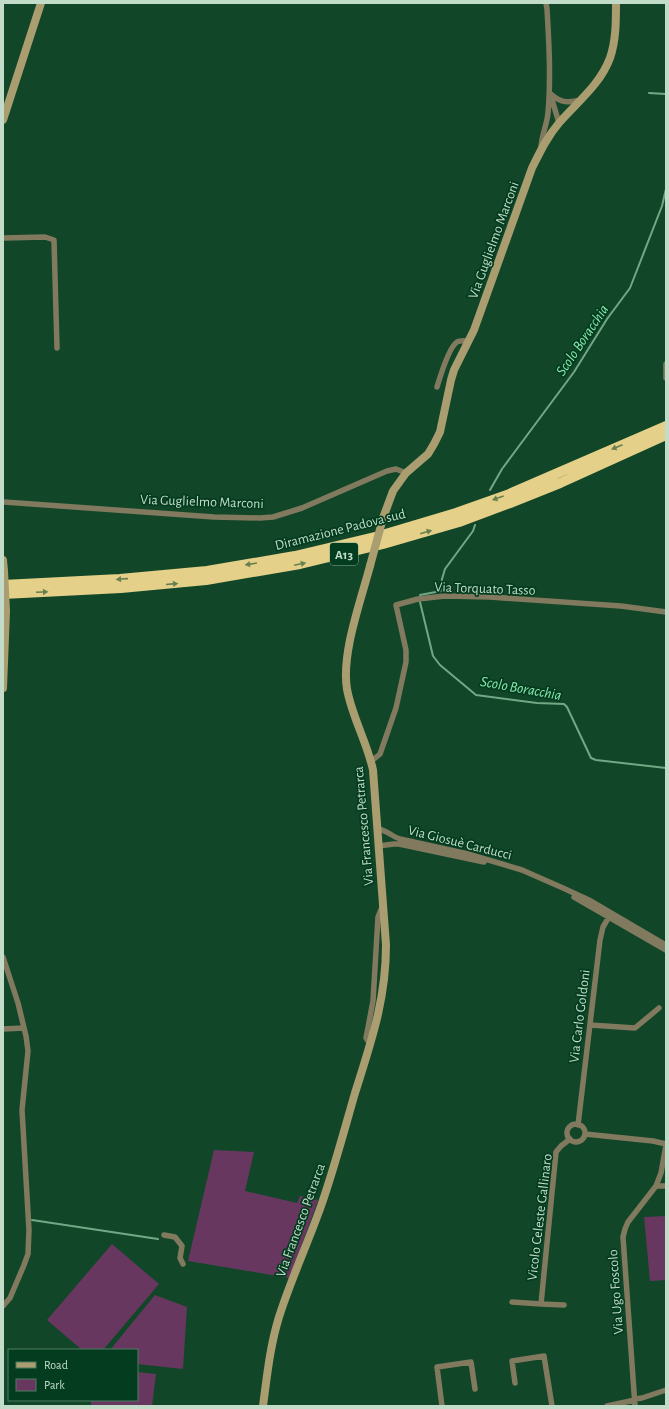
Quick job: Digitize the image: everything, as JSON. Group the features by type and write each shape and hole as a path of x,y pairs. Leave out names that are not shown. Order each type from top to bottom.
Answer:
{"highway":[{"name":"Diramazione Padova sud","path":"3,585 120,579 207,571 295,556 379,536 507,495 666,426"},
{"name":"Diramazione Padova sud","path":"3,594 121,588 206,580 300,564 383,544 459,522 560,483 666,435"}],"street":[{"path":"3,120 41,3"},
{"name":"Via Guglielmo Marconi","path":"541,149 541,141 548,114 549,87 549,53 546,3"},
{"path":"548,114 550,120 558,124 598,81 610,57 614,44 616,3"},
{"name":"Via Guglielmo Marconi","path":"4,502 214,517 260,518 273,517 302,508 387,471 396,469 406,473 428,454 434,444 441,427 453,375 469,341 494,276 532,168 541,149 558,124 549,87"},
{"path":"551,95 558,101 571,102 581,100"},
{"path":"3,238 45,237 54,240 57,348"},
{"path":"437,387 443,366 454,345 461,341 469,341"},
{"path":"666,364 666,378"},
{"name":"Via Francesco Petrarca","path":"263,1406 270,1354 279,1318 321,1205 379,1012 386,968 386,945 374,781 371,760 350,702 346,677 349,645 383,518 393,491 406,473"},
{"path":"3,560 6,611 3,688"},
{"name":"Via Torquato Tasso","path":"371,760 380,754 396,708 406,662 406,650 396,605 418,599 445,596 490,597 621,606 666,612"},
{"name":"Via Giosuè Carducci","path":"377,829 385,830 394,837 400,839 468,854 522,870 563,888 666,950"},
{"name":"Via Giosuè Carducci","path":"378,846 399,844 492,864 535,879 568,894 666,945"},
{"name":"Via Carlo Goldoni","path":"578,1125 600,940 604,926 610,915"},
{"path":"3,957 18,1003 28,1051 22,1110 29,1216 28,1254 10,1298 3,1306"},
{"path":"590,1025 635,1028 659,1008"},
{"path":"3,1028 24,1028"},
{"path":"578,1125 583,1128 585,1134 579,1141 574,1141 570,1138 568,1133 572,1126 578,1125"},
{"path":"585,1134 653,1141 666,1145"},
{"name":"Vicolo Celeste Gallinaro","path":"541,1304 556,1152 570,1138"},
{"name":"Via Ugo Foscolo","path":"635,1402 623,1238 628,1222 656,1186 661,1173 666,1145"},
{"path":"656,1186 666,1186"},
{"path":"164,1235 175,1237 182,1246 180,1258 183,1264"},
{"path":"512,1302 564,1306"},
{"path":"515,1383 512,1361 544,1356 552,1406"},
{"path":"442,1406 436,1367 471,1362 475,1389"},
{"path":"607,1406 635,1402 666,1390"}],"green space":[{"path":"214,1150 254,1152 245,1191 297,1203 300,1196 318,1200 290,1278 188,1261"},
{"path":"666,1216 666,1280 650,1281 644,1217"},
{"path":"112,1244 159,1284 104,1349 81,1349 47,1320"},
{"path":"155,1295 187,1307 183,1369 138,1364 138,1349 111,1349"},
{"path":"138,1372 156,1374 152,1406 91,1406 91,1401 138,1401"}],"waterway":[{"name":"Scolo Boracchia","path":"649,93 666,94"},
{"name":"Scolo Boracchia","path":"490,490 502,469 574,372 607,319 630,288 662,206 666,189"},
{"name":"Scolo Boracchia","path":"420,595 441,591 445,569 473,531 475,525"},
{"name":"Scolo Boracchia","path":"420,602 433,656 440,665 476,695 537,703 564,704 567,707 591,758 596,760 666,768"},
{"path":"32,1220 158,1239"}]}
